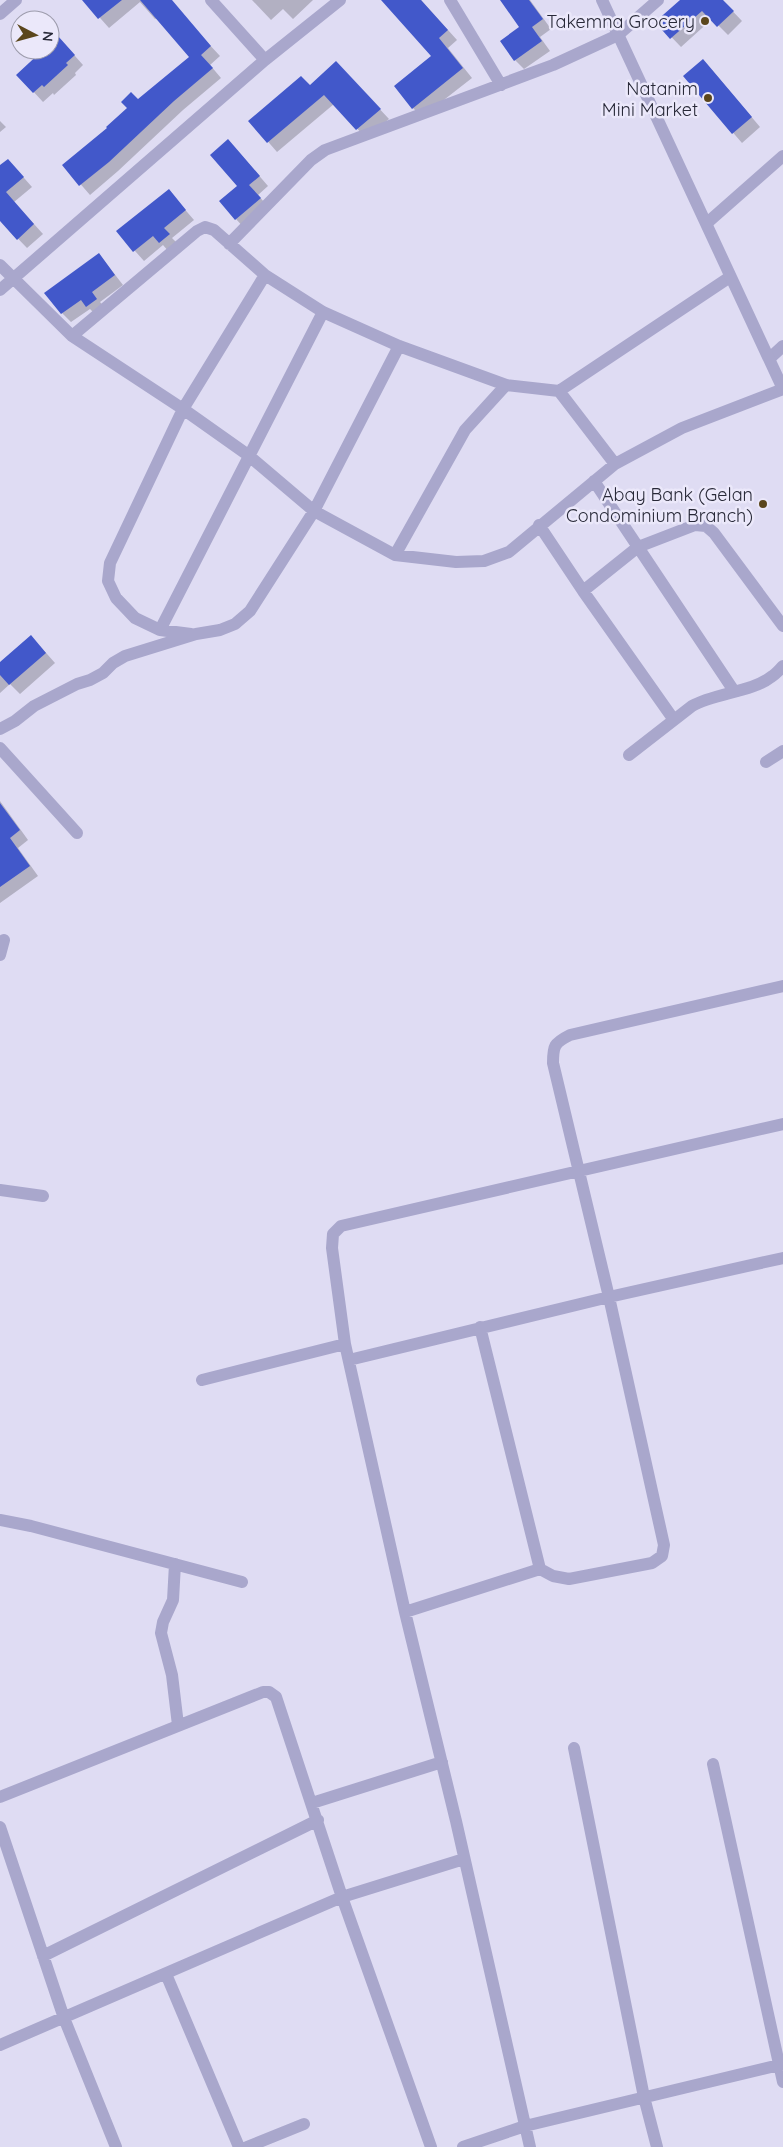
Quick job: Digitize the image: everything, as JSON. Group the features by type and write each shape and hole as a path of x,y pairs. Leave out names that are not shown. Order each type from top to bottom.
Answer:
{"street":[{"path":"0,14 16,0"},
{"path":"211,0 265,60"},
{"path":"0,290 265,60 340,0"},
{"path":"450,0 501,84"},
{"path":"0,265 12,279 72,336 183,409 248,455 314,511 395,555 456,562 484,560 509,552 539,525 615,464 682,428 783,389 602,0"},
{"path":"229,244 311,160 325,150 553,65 618,35 658,0"},
{"path":"707,223 783,156"},
{"path":"72,336 197,231 205,227 214,230 265,275 324,312 399,346 506,385 559,391 730,277"},
{"path":"196,634 160,630 135,618 116,598 108,581 110,563 183,409 265,275"},
{"path":"160,630 248,455 324,312"},
{"path":"0,729 16,721 34,706 103,673 113,663 125,656 196,634 220,630 235,624 250,611 314,511 399,346"},
{"path":"770,358 783,346"},
{"path":"395,555 465,430 506,385"},
{"path":"559,391 615,464"},
{"path":"594,481 734,691"},
{"path":"539,525 674,720"},
{"path":"583,591 638,547 695,525 706,526 714,533 783,626"},
{"path":"629,755 701,701 758,684 771,678 783,666"},
{"path":"0,748 77,833"},
{"path":"766,762 783,751"},
{"path":"0,955 4,940"},
{"path":"405,1612 540,1569 553,1576 569,1579 652,1563 662,1556 664,1545 609,1297 553,1064 553,1048 558,1041 570,1035 783,986"},
{"path":"530,2147 442,1762 405,1612 345,1344 332,1248 333,1234 341,1226 783,1124"},
{"path":"0,1190 43,1196"},
{"path":"349,1360 480,1327 783,1258"},
{"path":"480,1327 540,1569"},
{"path":"202,1380 345,1344"},
{"path":"0,1520 31,1526 242,1582"},
{"path":"175,1564 173,1600 163,1622 161,1633 172,1674 178,1726"},
{"path":"0,1796 263,1692 269,1692 276,1697 342,1897 430,2147"},
{"path":"574,1748 644,2097 657,2147"},
{"path":"312,1803 442,1762"},
{"path":"713,1764 781,2065 783,2082"},
{"path":"43,1956 318,1820"},
{"path":"0,1827 64,2018 116,2147"},
{"path":"0,2045 342,1897 464,1859"},
{"path":"166,1974 239,2147"},
{"path":"463,2147 525,2126 781,2065"},
{"path":"247,2147 304,2124"}],"building":[{"path":"82,0 122,0 98,19"},
{"path":"140,0 172,0 211,46 201,55 213,68 174,101 109,162 79,186 62,165 107,128 127,108 121,102 131,92 138,99 189,57"},
{"path":"381,0 421,0 448,30 439,38 463,68 412,109 394,86 431,56"},
{"path":"500,0 529,0 543,19 532,27 542,41 514,61 500,41 519,27"},
{"path":"680,0 723,0 734,11 717,27 702,11 670,39 655,22"},
{"path":"60,38 75,55 66,63 68,65 44,87 42,85 33,93 16,75 32,60 60,60"},
{"path":"703,59 752,117 732,134 683,76"},
{"path":"336,61 381,109 356,130 324,95 267,143 248,121 301,76 310,85"},
{"path":"228,139 260,176 249,185 261,198 235,220 219,201 237,186 210,155"},
{"path":"8,159 24,177 6,192 34,224 17,240 0,221 0,165"},
{"path":"169,189 186,210 164,228 170,234 159,243 153,236 133,252 116,231"},
{"path":"99,253 115,275 92,292 97,299 86,307 81,300 61,314 44,293"},
{"path":"31,635 46,653 9,685 0,675 0,662"},
{"path":"0,803 20,830 10,838 30,866 0,887"}],"place":[{"name":"Takemna Grocery","path":"705,21"},
{"name":"Natanim Mini Market","path":"708,98"},
{"name":"Abay Bank (Gelan Condominium Branch)","path":"763,504"}]}
